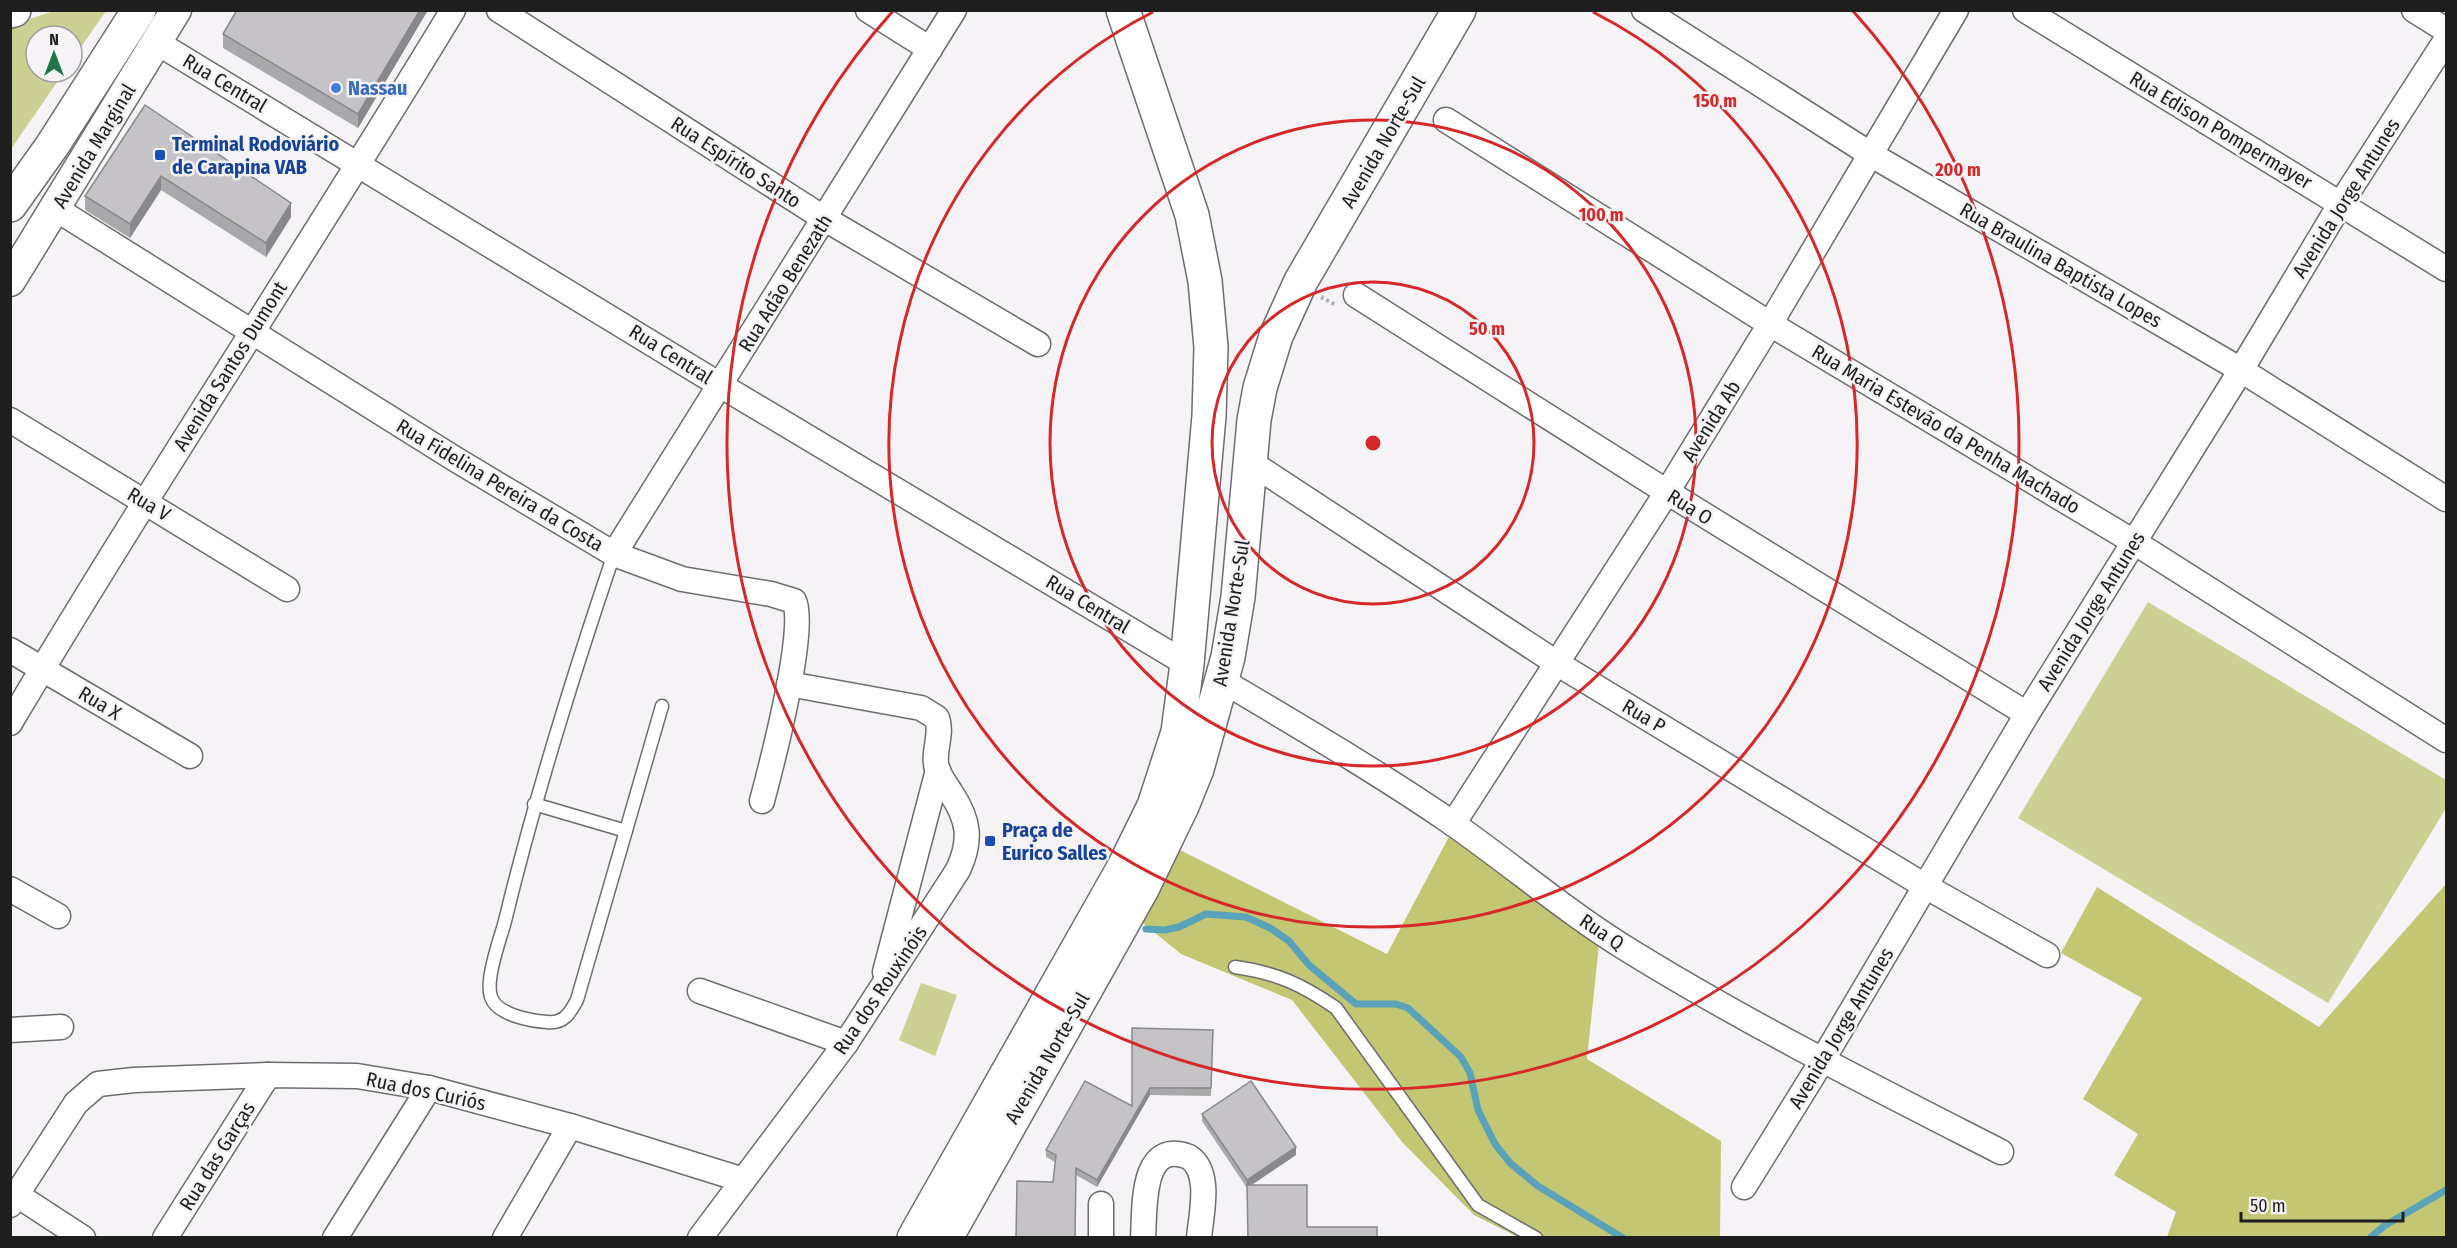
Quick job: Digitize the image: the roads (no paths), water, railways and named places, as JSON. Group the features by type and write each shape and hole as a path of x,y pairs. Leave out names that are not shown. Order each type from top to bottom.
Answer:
{"main road":[{"path":"10,205 52,146 139,10"},
{"name":"Avenida Norte-Sul","path":"914,1238 1098,914 1154,806 1178,732 1187,664 1209,416 1208,311 1204,272 1192,215 1123,10"},
{"name":"Avenida Norte-Sul","path":"946,1238 1118,933 1167,841 1197,769 1222,681 1238,597 1254,420 1267,361 1288,306 1299,285 1459,10"}],"street":[{"name":"Avenida Marginal","path":"10,281 177,10"},
{"name":"Avenida Santos Dumont","path":"10,723 252,329 360,164 453,10"},
{"name":"Rua Espírito Santo","path":"500,10 825,219 1038,344"},
{"path":"868,10 930,49"},
{"name":"Rua Adão Benezath","path":"614,554 954,10"},
{"name":"Rua Braulina Baptista Lopes","path":"1644,10 1870,154 2241,370 2446,500"},
{"name":"Avenida Ab","path":"1453,824 1558,664 1770,324 1956,10"},
{"name":"Rua Edison Pompermayer","path":"2025,10 2446,269"},
{"path":"2414,10 2446,30"},
{"name":"Avenida Jorge Antunes","path":"1744,1187 1822,1061 2026,714 2241,370 2341,203 2446,40"},
{"name":"Rua Central","path":"156,42 720,385 1187,664"},
{"name":"Rua Maria Estevão da Penha Machado","path":"1446,120 1770,324 2134,542 2446,740"},
{"name":"Rua Fidelina Pereira da Costa","path":"56,209 169,282 252,329 475,472 614,554 682,579 771,594 794,602 797,623 789,684 762,801"},
{"name":"Rua O","path":"1356,295 1666,492 2026,714"},
{"name":"Rua V","path":"10,420 287,589"},
{"name":"Rua P","path":"1250,462 1558,664 1925,886 2047,955"},
{"name":"Rua X","path":"10,650 190,756"},
{"name":"Rua Q","path":"1222,681 1310,733 1453,824 1557,902 1630,951 1822,1061 2001,1152"},
{"path":"789,684 921,708 937,718 940,730 936,753 938,770 880,992"},
{"name":"Rua dos Rouxinóis","path":"700,1238 846,1042 958,870 965,854 967,824 962,810 938,770"},
{"path":"10,889 57,916"},
{"path":"700,991 846,1042"},
{"path":"10,1030 61,1027"},
{"name":"Rua dos Curiós","path":"14,1200 76,1103 98,1084 134,1080 268,1075 357,1076 429,1088 570,1126 743,1180"},
{"name":"Rua das Garças","path":"165,1238 268,1075"},
{"path":"335,1238 429,1088"},
{"path":"505,1238 570,1126"},
{"path":"1143,1238 1147,1187 1152,1167 1161,1157 1175,1155 1193,1160 1200,1171 1202,1188 1199,1238"},
{"path":"14,1200 83,1238"},
{"path":"1101,1204 1101,1238"}],"lane":[{"path":"614,554 534,804 490,989 496,1005 529,1019 557,1022 566,1017 577,1000 662,706"},
{"path":"534,804 626,831"},
{"path":"1235,967 1259,970 1304,986 1336,1008 1478,1204 1536,1238"}],"waterway":[{"path":"1146,929 1165,930 1179,927 1206,914 1246,917 1270,928 1289,941 1309,965 1356,1004 1396,1004 1408,1008 1461,1057 1470,1073 1478,1110 1495,1144 1510,1163 1538,1186 1623,1238"},
{"path":"2370,1238 2384,1226 2446,1190"}],"place":[{"name":"Nassau","path":"336,88"},
{"name":"Terminal Rodoviário de Carapina VAB","path":"160,155"},
{"name":"Praça de Eurico Salles","path":"990,841"}]}
